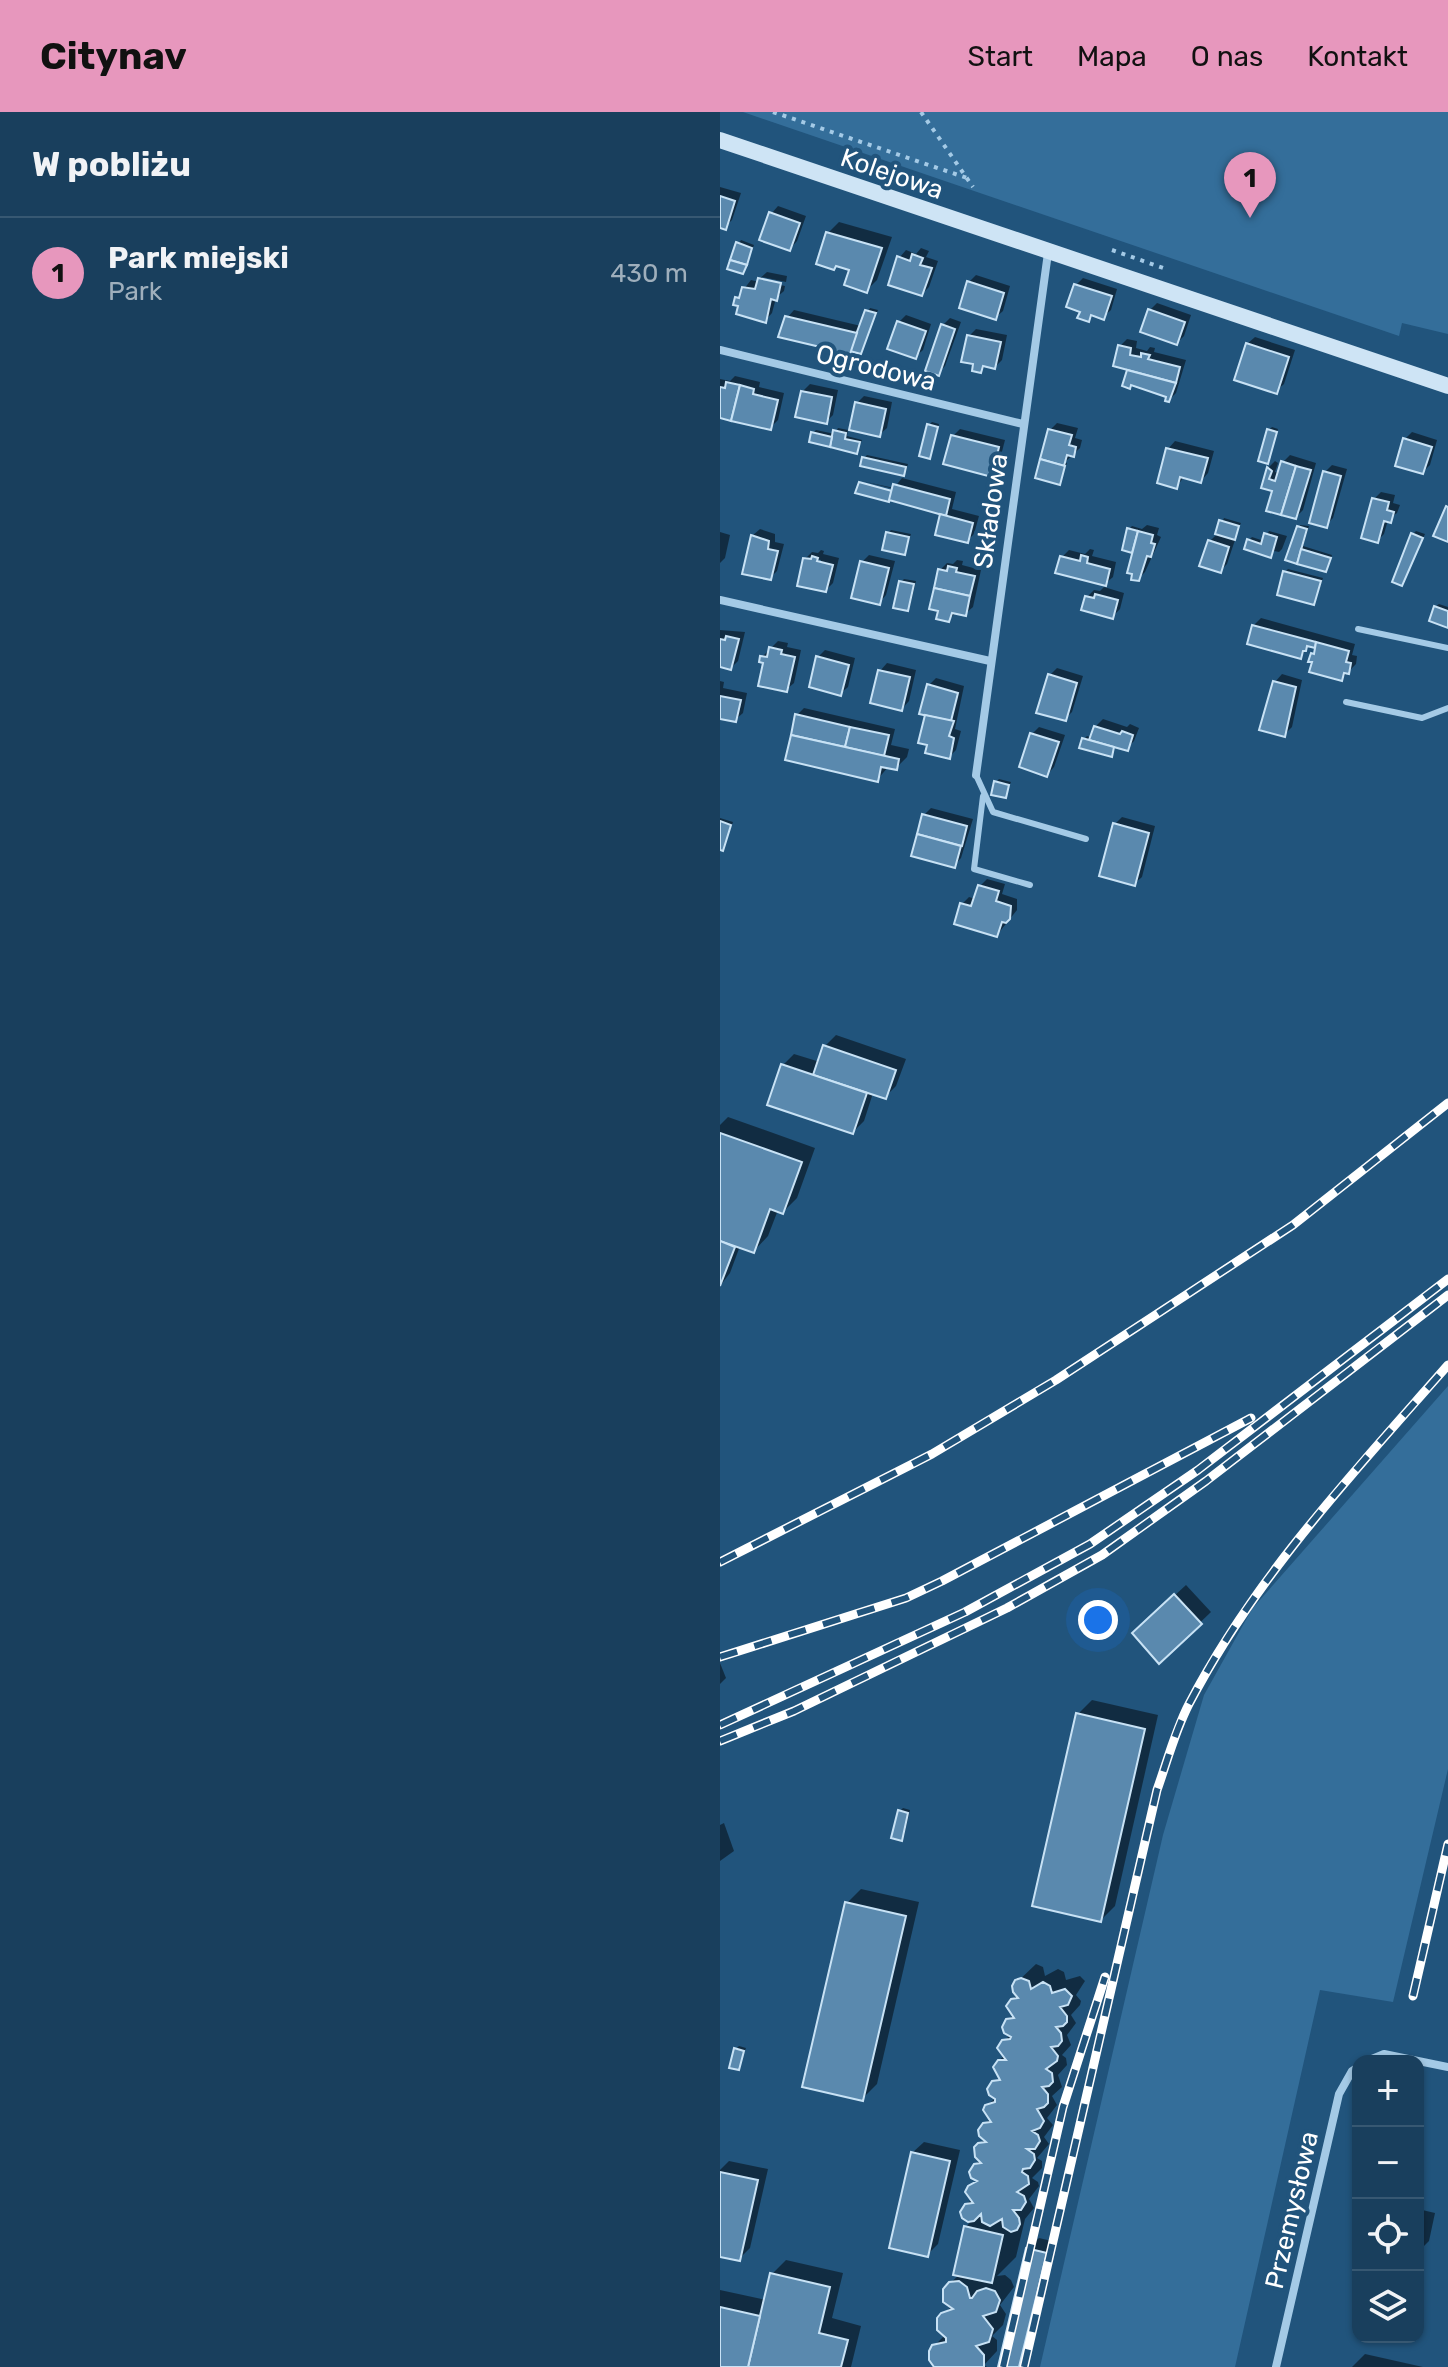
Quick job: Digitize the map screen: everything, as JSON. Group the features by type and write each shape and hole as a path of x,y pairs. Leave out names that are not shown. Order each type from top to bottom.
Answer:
{"street":[{"name":"Kolejowa","path":"720,140 1448,386"},
{"name":"Składowa","path":"976,775 1048,253"},
{"name":"Ogrodowa","path":"720,350 1023,424"},
{"path":"720,600 990,661"},
{"path":"1424,2062 1448,2067"},
{"name":"Przemysłowa","path":"1276,2367 1339,2094 1352,2071"}],"lane":[{"path":"1358,629 1448,648"},
{"path":"1346,702 1422,718 1448,708"},
{"path":"976,775 983,796 993,812 1086,839"},
{"path":"983,796 974,869 1030,885"}],"path":[{"path":"773,112 967,178"},
{"path":"921,112 973,187"}],"shaded area":[{"path":"743,112 1448,112 1448,334 1402,323 1399,336"},
{"path":"1448,1386 1448,1769 1393,2002 1320,1990 1235,2367 1040,2367 1163,1835 1204,1695 1252,1609"}],"building":[{"path":"720,196 735,201 726,230 720,228"},
{"path":"769,212 800,223 790,251 759,240"},
{"path":"826,232 882,248 867,293 844,285 849,270 836,266 834,270 816,264"},
{"path":"736,242 752,248 747,265 730,260"},
{"path":"912,254 923,258 920,265 932,268 922,296 888,285 897,256 910,261"},
{"path":"730,260 747,265 743,274 727,269"},
{"path":"758,278 781,283 777,301 771,299 766,323 736,314 738,306 733,305 742,287 755,289"},
{"path":"967,281 1004,293 996,320 959,308"},
{"path":"1074,284 1112,296 1104,320 1091,315 1089,322 1077,318 1080,312 1066,307"},
{"path":"1148,309 1185,322 1177,345 1140,332"},
{"path":"865,310 876,313 861,354 850,351"},
{"path":"785,316 857,333 850,354 778,337"},
{"path":"897,321 926,331 916,359 887,349"},
{"path":"941,324 955,329 939,376 925,371"},
{"path":"967,335 1001,342 995,369 983,366 981,373 972,371 973,364 961,362"},
{"path":"1246,343 1289,357 1277,394 1234,380"},
{"path":"1118,345 1131,348 1130,355 1150,355 1148,359 1180,367 1176,383 1113,366"},
{"path":"1127,370 1176,383 1169,402 1165,401 1166,397 1131,385 1130,389 1122,386"},
{"path":"726,382 740,385 731,421 720,418 720,387 725,388"},
{"path":"740,385 754,389 753,394 778,400 771,430 731,421"},
{"path":"801,391 832,397 827,424 795,417"},
{"path":"855,402 886,409 880,437 849,430"},
{"path":"927,424 938,427 930,459 919,456"},
{"path":"1048,429 1072,435 1069,445 1076,447 1074,457 1067,455 1064,466 1040,459"},
{"path":"1267,429 1277,432 1268,464 1258,461"},
{"path":"833,430 846,433 845,439 860,442 857,454 830,447"},
{"path":"811,432 832,437 830,447 809,442"},
{"path":"951,435 999,447 992,477 943,464"},
{"path":"1403,438 1432,447 1423,474 1395,466"},
{"path":"1166,448 1208,458 1201,483 1180,477 1177,489 1157,483"},
{"path":"862,457 906,467 904,476 860,466"},
{"path":"1040,459 1065,466 1060,485 1035,478"},
{"path":"1281,461 1296,466 1281,515 1266,511 1272,491 1261,488 1267,467 1272,471 1269,479 1275,481"},
{"path":"1296,466 1311,470 1296,519 1281,515"},
{"path":"1323,471 1341,476 1327,528 1309,523"},
{"path":"859,482 892,491 889,502 855,493"},
{"path":"893,484 950,499 946,516 889,500"},
{"path":"1372,498 1389,502 1387,510 1394,512 1391,523 1384,521 1378,543 1361,538"},
{"path":"1448,507 1448,542 1433,536"},
{"path":"940,514 973,523 968,543 935,535"},
{"path":"1219,520 1239,526 1235,540 1215,534"},
{"path":"1297,526 1307,529 1297,564 1285,560"},
{"path":"1127,528 1138,531 1132,553 1122,550"},
{"path":"1138,531 1153,535 1151,543 1155,544 1151,557 1147,556 1139,581 1131,580 1132,574 1127,573"},
{"path":"886,532 909,537 905,555 882,550"},
{"path":"1264,533 1277,537 1271,558 1244,549 1247,539 1261,544"},
{"path":"1411,533 1423,538 1402,586 1392,582"},
{"path":"751,535 769,541 768,549 778,551 771,580 742,574"},
{"path":"1208,540 1229,547 1221,573 1199,566"},
{"path":"1301,549 1331,558 1326,572 1297,564"},
{"path":"1081,555 1088,557 1087,563 1110,569 1106,586 1055,573 1060,556 1080,561"},
{"path":"812,556 818,558 817,561 833,565 826,592 797,586 803,558 811,559"},
{"path":"860,561 889,568 880,605 851,598"},
{"path":"948,566 957,568 956,572 975,576 970,596 934,588 938,569 947,571"},
{"path":"1283,571 1321,581 1314,605 1277,595"},
{"path":"899,581 914,584 908,611 893,608"},
{"path":"934,588 970,596 966,616 952,613 949,622 936,619 938,611 929,609"},
{"path":"1095,594 1118,600 1113,619 1081,610 1085,596 1094,598"},
{"path":"1434,606 1448,611 1448,628 1429,621"},
{"path":"1252,625 1316,642 1315,648 1307,646 1301,659 1247,644"},
{"path":"726,636 739,639 731,670 720,667 720,639 725,640"},
{"path":"1316,642 1349,651 1346,662 1351,663 1349,674 1344,673 1342,681 1309,672 1312,662 1308,662 1311,653 1314,654"},
{"path":"769,647 795,657 787,692 758,686 763,663 759,662 760,656 767,657"},
{"path":"816,656 849,665 841,696 809,687"},
{"path":"878,670 910,677 902,711 870,703"},
{"path":"1048,674 1077,683 1066,721 1036,713"},
{"path":"1273,681 1296,687 1285,737 1259,730"},
{"path":"927,684 958,693 951,721 919,714"},
{"path":"720,696 741,700 736,722 720,719"},
{"path":"795,714 850,727 845,747 791,735"},
{"path":"925,715 954,721 949,736 954,738 950,759 925,753 927,745 918,743"},
{"path":"1094,726 1133,735 1128,751 1089,740"},
{"path":"850,727 889,735 884,756 845,747"},
{"path":"1030,733 1059,742 1047,777 1019,767"},
{"path":"791,735 899,759 897,770 881,767 878,782 785,760"},
{"path":"1082,738 1114,747 1112,757 1079,748"},
{"path":"994,781 1009,785 1006,798 991,795"},
{"path":"922,814 967,826 962,846 917,834"},
{"path":"720,821 731,825 723,851 720,850"},
{"path":"1113,823 1149,833 1135,886 1099,876"},
{"path":"917,834 961,846 955,868 911,856"},
{"path":"978,885 999,891 996,901 1011,906 1010,919 1002,922 997,937 954,924 960,903 971,906"},
{"path":"823,1045 896,1070 886,1099 813,1075"},
{"path":"781,1064 867,1093 853,1134 767,1105"},
{"path":"720,1133 802,1162 783,1214 770,1209 754,1253 720,1241"},
{"path":"720,1241 735,1247 720,1286"},
{"path":"1174,1594 1202,1624 1159,1664 1132,1633"},
{"path":"1076,1713 1145,1729 1101,1922 1032,1906"},
{"path":"898,1810 908,1813 902,1841 891,1838"},
{"path":"845,1902 906,1916 863,2101 802,2087"},
{"path":"1021,1978 1029,1981 1031,1989 1043,1982 1050,1986 1052,1993 1065,1989 1072,1996 1068,2005 1060,2007 1067,2016 1067,2022 1056,2027 1062,2041 1058,2046 1051,2047 1058,2056 1057,2061 1046,2069 1052,2073 1053,2082 1042,2087 1048,2094 1048,2103 1037,2109 1044,2121 1040,2128 1032,2131 1040,2141 1035,2149 1027,2149 1034,2154 1035,2160 1030,2168 1022,2172 1028,2176 1029,2184 1017,2192 1024,2196 1026,2202 1021,2210 1013,2210 1020,2224 1017,2230 1011,2232 1003,2227 1002,2219 990,2226 982,2222 981,2214 968,2222 960,2212 965,2204 973,2203 965,2192 977,2181 971,2178 969,2172 974,2164 981,2163 975,2157 974,2147 986,2142 979,2136 978,2130 983,2123 991,2122 983,2110 995,2099 987,2089 992,2081 1000,2080 993,2067 998,2060 1006,2060 997,2048 1002,2040 1011,2037 1004,2033 1002,2027 1006,2019 1014,2018 1006,2006 1011,1999 1018,1998 1012,1986 1015,1980"},
{"path":"734,2048 744,2051 739,2070 729,2068"},
{"path":"911,2152 950,2161 928,2257 889,2248"},
{"path":"720,2172 758,2180 740,2261 720,2257"},
{"path":"964,2226 1003,2235 992,2283 953,2275"},
{"path":"1026,2248 1047,2253 1019,2367 998,2367"},
{"path":"770,2273 830,2287 819,2333 848,2340 841,2367 748,2367"},
{"path":"959,2281 967,2287 970,2298 986,2288 995,2291 1000,2300 996,2312 983,2316 993,2329 989,2342 976,2346 984,2355 984,2367 934,2367 929,2360 929,2351 932,2345 946,2342 937,2330 937,2318 953,2309 943,2302 943,2289 949,2282"},
{"path":"720,2307 760,2316 748,2367 720,2367"}],"railway":[{"path":"720,1562 932,1454 1056,1380 1293,1225 1448,1103"},
{"path":"720,1725 965,1612 1090,1544 1198,1470 1448,1279"},
{"path":"720,1741 794,1711 1007,1608 1102,1555 1206,1481 1448,1295"},
{"path":"1024,2367 1157,1790 1180,1725 1215,1657 1275,1569 1342,1486 1448,1365"},
{"path":"720,1657 906,1598 1251,1418"},
{"path":"1413,1996 1448,1844"},
{"path":"1003,2367 1063,2107 1105,1977"}],"place":[{"name":"Park miejski","path":"1250,218"}]}
